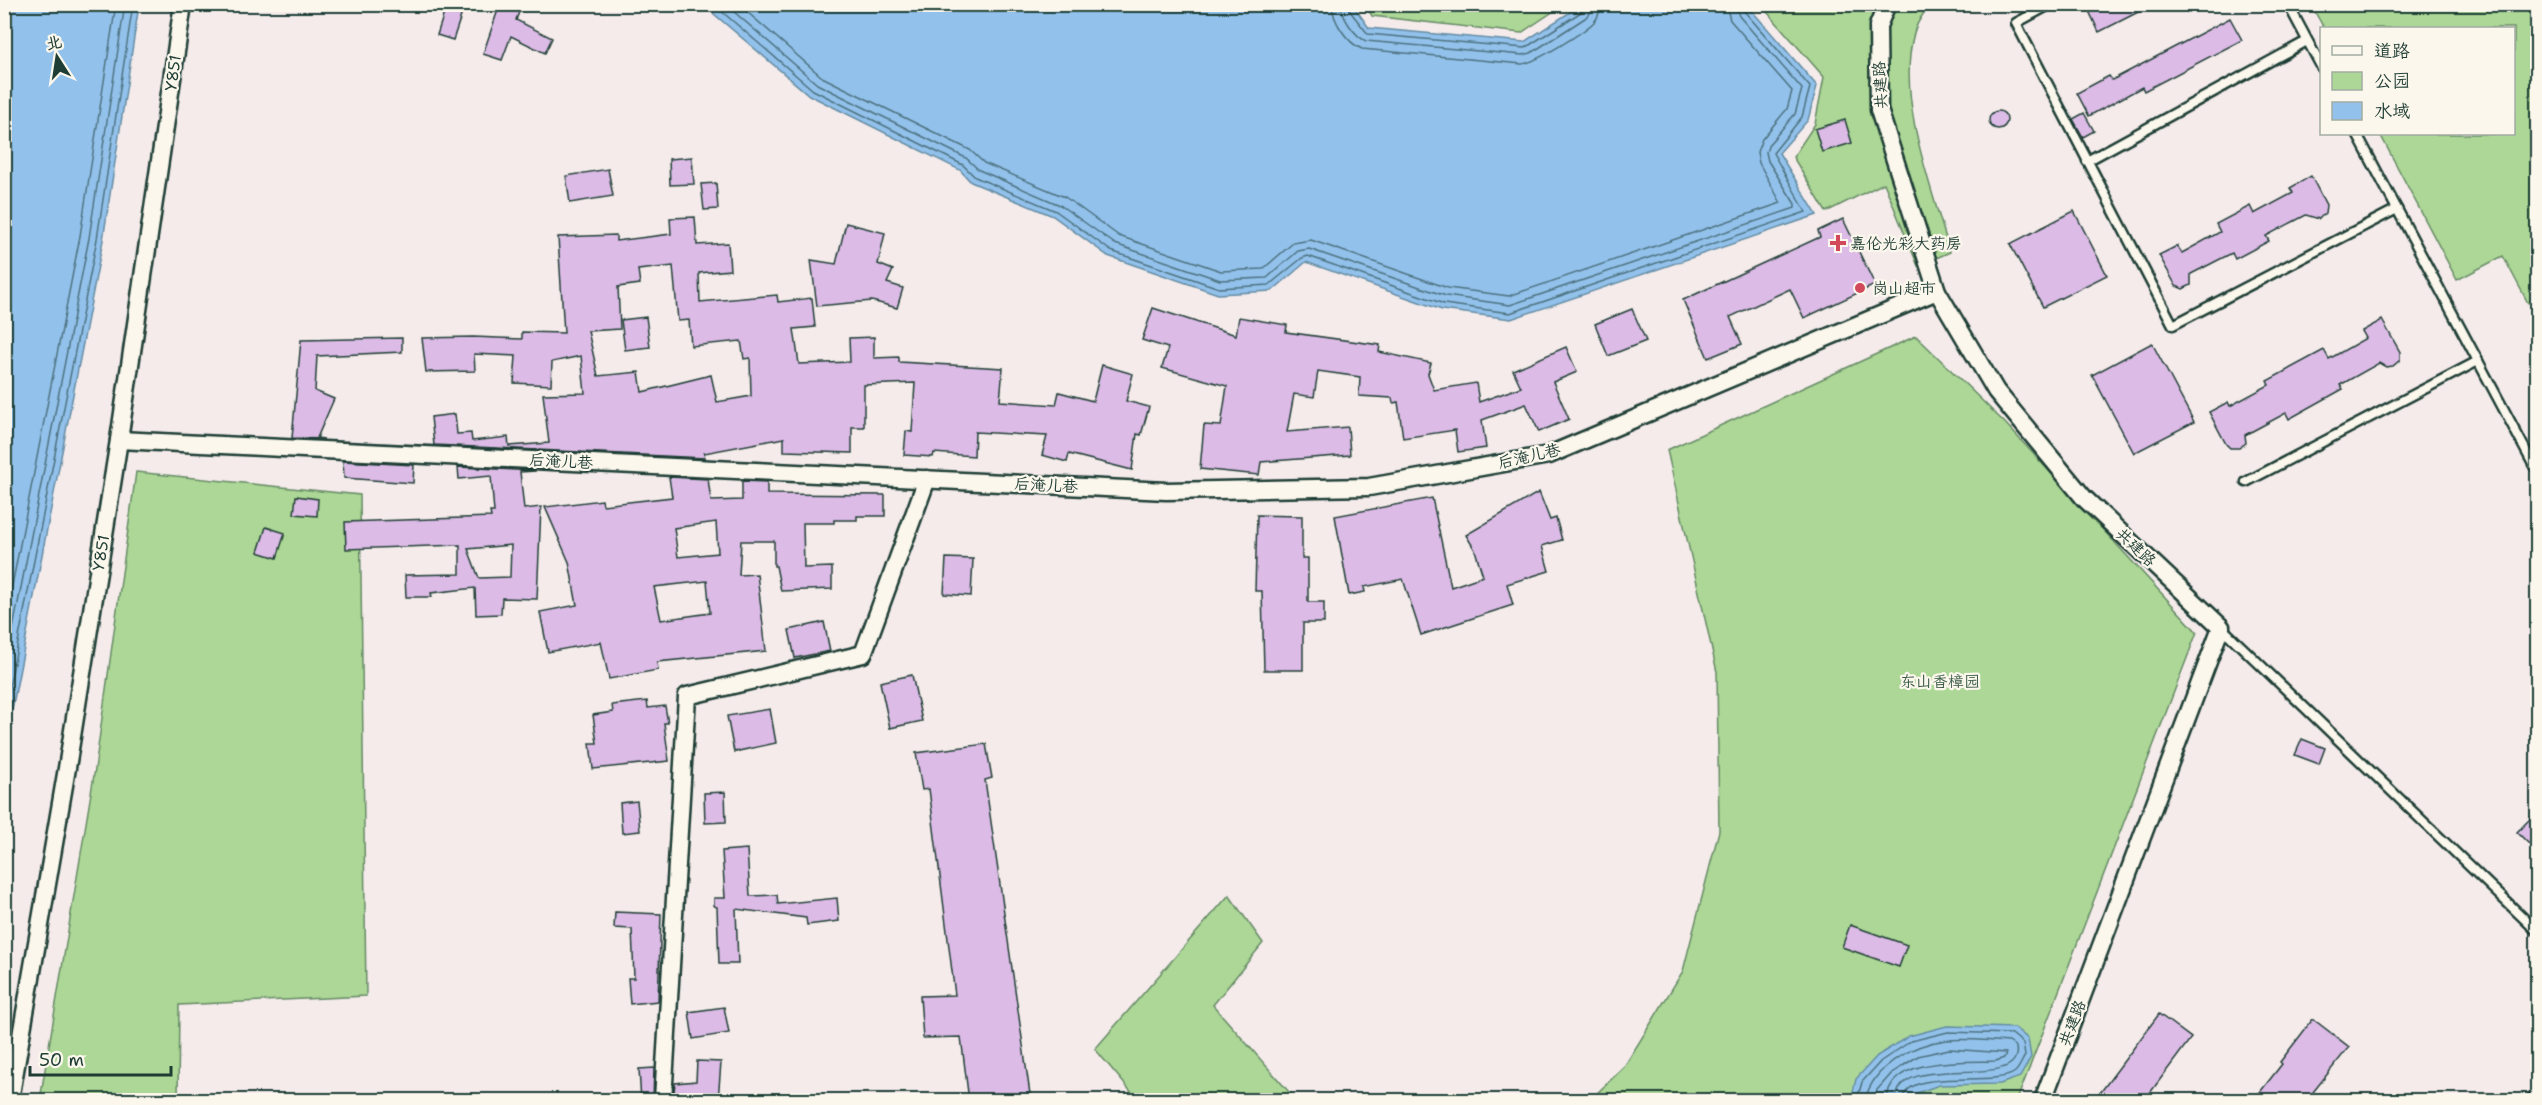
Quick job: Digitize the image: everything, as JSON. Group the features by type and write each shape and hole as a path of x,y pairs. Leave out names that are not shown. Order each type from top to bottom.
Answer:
{"street":[{"name":"Y851","path":"10,1101 67,768 119,440 183,4"},
{"name":"共建路","path":"1887,4 1878,26 1879,110 1937,291 1996,391 2084,498 2221,627 2043,1101"},
{"name":"后淹儿巷","path":"119,440 1166,491 1369,487 1549,455 1937,291"},
{"path":"663,1101 687,696 863,654 927,479"}],"lane":[{"path":"2051,4 2016,23 2173,325 2397,209"},
{"path":"2288,4 2320,64"},
{"path":"2087,161 2307,41"},
{"path":"2358,135 2534,465 2538,464"},
{"path":"2246,482 2478,361"},
{"path":"2221,627 2538,932"},
{"path":"2530,1101 2538,1092"}],"green space":[{"path":"1366,5 1563,5 1521,33 1372,16"},
{"path":"1761,5 1929,5 1914,33 1910,58 1910,86 1918,143 1950,252 1918,266 1884,183 1826,212 1793,157 1815,124 1824,77"},
{"path":"2311,5 2537,5 2537,298 2528,303 2503,256 2457,280 2381,135 2515,135 2515,27 2323,27"},
{"name":"东山香樟园","path":"1916,336 2005,423 2197,632 2017,1100 1590,1100 1624,1067 1683,971 1719,831 1717,672 1667,450"},
{"path":"136,472 360,495 366,996 179,1005 178,1100 40,1100 95,769"},
{"path":"1229,895 1263,943 1213,1005 1296,1100 1138,1100 1095,1049"}],"water":[{"path":"5,4 139,5 103,240 5,746"},
{"path":"710,5 1353,5 1369,28 1524,42 1581,5 1747,5 1817,86 1808,120 1779,153 1817,215 1511,319 1442,310 1306,262 1272,291 1218,294 1108,256 1053,216 971,182 960,170 809,95 714,14"},
{"path":"1947,1026 2015,1028 2028,1039 2031,1057 2020,1077 2000,1084 1939,1085 1917,1093 1906,1100 1851,1100 1856,1079 1877,1056 1909,1036"}],"building":[{"path":"447,4 465,4 453,40 437,35"},
{"path":"500,4 522,4 516,20 552,38 545,53 511,36 502,60 483,54"},
{"path":"2101,4 2154,4 2099,32 2089,11"},
{"path":"2230,18 2242,40 2144,91 2142,87 2089,116 2077,93 2109,76 2112,80"},
{"path":"1998,111 2004,114 2007,120 2004,126 1998,129 1992,126 1989,120 1992,114"},
{"path":"2084,113 2094,131 2083,137 2073,119"},
{"path":"1845,120 1852,143 1822,152 1815,129"},
{"path":"692,157 694,184 670,185 669,159"},
{"path":"608,169 613,196 570,203 566,176"},
{"path":"2311,176 2326,205 2325,213 2319,219 2306,215 2266,236 2269,241 2235,259 2232,253 2191,274 2191,285 2183,289 2176,286 2159,255 2177,246 2182,253 2220,232 2216,224 2250,206 2254,214 2293,193 2290,188"},
{"path":"716,183 718,209 704,210 701,184"},
{"path":"2074,211 2107,275 2043,307 2010,244"},
{"path":"695,217 697,245 728,243 730,270 699,273 700,302 777,295 778,302 812,298 815,327 794,329 799,364 850,362 849,338 874,337 874,358 899,357 899,362 1003,368 1000,401 1056,405 1059,392 1093,401 1102,365 1133,374 1126,401 1149,407 1141,435 1137,434 1132,470 1069,454 1067,462 1042,455 1047,436 975,432 974,456 934,453 933,457 904,455 906,431 912,432 915,383 864,385 864,427 852,427 852,453 784,451 784,438 704,453 705,458 434,445 431,417 455,414 457,434 471,433 472,441 508,437 509,446 549,443 543,394 585,393 581,356 552,362 551,385 514,383 516,356 474,354 475,371 426,372 422,338 522,339 522,332 564,333 558,237 616,235 616,241 671,234 670,218","holes":["673,266 678,321 689,320 691,346 741,341 744,359 750,358 751,396 717,402 711,375 642,392 639,372 598,376 588,331 620,329 618,287 640,284 638,270"]},
{"path":"1843,219 1875,285 1804,318 1790,289 1730,317 1742,344 1708,358 1683,300 1820,237 1818,231"},
{"path":"846,223 885,233 878,264 893,270 887,283 903,288 897,308 872,301 817,306 811,260 836,264"},
{"path":"1153,308 1236,335 1239,317 1287,325 1286,332 1380,345 1379,352 1431,363 1428,374 1434,390 1476,383 1479,402 1521,387 1513,370 1566,347 1577,372 1553,382 1569,419 1539,432 1526,404 1482,420 1486,448 1458,452 1455,430 1403,438 1398,402 1393,403 1392,398 1359,396 1360,377 1318,371 1314,397 1294,394 1287,432 1348,427 1350,455 1261,462 1259,475 1200,469 1204,425 1221,426 1227,386 1162,368 1168,348 1142,340"},
{"path":"1632,309 1646,341 1608,356 1595,324"},
{"path":"646,317 650,347 625,350 621,320"},
{"path":"2382,320 2400,352 2400,360 2393,366 2386,367 2379,363 2340,385 2343,389 2289,419 2286,413 2245,435 2246,443 2239,448 2230,448 2226,444 2209,412 2228,402 2230,406 2269,385 2267,381 2324,350 2329,359 2366,338 2362,331"},
{"path":"402,338 402,352 317,356 315,391 334,399 317,438 324,439 292,438 301,340"},
{"path":"2152,343 2194,422 2134,453 2092,375"},
{"path":"343,461 414,465 413,483 344,478"},
{"path":"458,467 536,471 520,472 524,509 541,507 537,599 502,598 501,614 476,615 475,588 431,593 432,597 406,597 405,575 460,574 460,545 346,549 345,522 491,517 490,512 494,512 491,476 459,479","holes":["511,545 510,577 479,578 468,549"]},
{"path":"669,477 708,479 711,501 742,500 742,481 767,482 767,494 885,495 885,516 857,516 857,520 834,520 834,523 803,523 804,568 832,567 832,589 781,591 776,566 774,566 774,541 741,541 739,575 757,574 766,651 657,662 658,670 609,679 601,642 548,652 540,612 577,605 569,562 545,507 602,500 603,505 672,497","holes":["716,522 718,553 678,557 674,528","707,581 710,613 661,620 654,587"]},
{"path":"1539,492 1550,520 1556,518 1562,540 1542,546 1549,571 1507,584 1513,605 1421,635 1403,579 1364,587 1365,592 1349,595 1335,516 1432,498 1451,587 1483,576 1475,550 1466,535"},
{"path":"296,496 318,499 317,516 294,514"},
{"path":"1257,515 1302,516 1302,558 1308,558 1308,602 1324,602 1324,623 1303,623 1303,670 1264,670 1262,591 1255,591"},
{"path":"266,527 285,533 277,558 258,552"},
{"path":"946,558 973,559 971,596 944,594"},
{"path":"824,622 830,651 795,658 789,630"},
{"path":"912,675 922,721 890,728 880,682"},
{"path":"647,701 648,708 665,706 668,723 664,723 669,761 593,769 590,743 597,743 593,715 613,712 612,705"},
{"path":"770,709 776,743 734,752 727,716"},
{"path":"2302,739 2325,748 2319,764 2295,755"},
{"path":"986,744 992,778 985,780 1031,1101 969,1101 961,1037 923,1038 920,996 955,995 929,789 922,790 916,753"},
{"path":"725,792 726,822 705,823 704,793"},
{"path":"637,801 640,831 622,833 620,803"},
{"path":"2538,811 2538,853 2517,832"},
{"path":"747,849 750,896 777,895 778,904 837,898 839,921 807,925 806,918 736,909 738,964 719,964 717,907 714,906 714,898 725,898 722,851"},
{"path":"615,912 661,914 658,1001 630,1004 628,978 634,978 632,929 614,928"},
{"path":"1850,925 1907,945 1899,967 1842,947"},
{"path":"724,1007 729,1033 693,1039 689,1012"},
{"path":"2159,1014 2191,1038 2144,1101 2094,1101"},
{"path":"2313,1019 2349,1047 2306,1101 2253,1101 2282,1064 2280,1062"},
{"path":"697,1061 721,1062 718,1101 673,1101 675,1083 696,1081"},
{"path":"654,1068 653,1101 641,1101 639,1069"}],"place":[{"name":"嘉伦光彩大药房","path":"1838,243"},
{"name":"岗山超市","path":"1860,288"}]}
